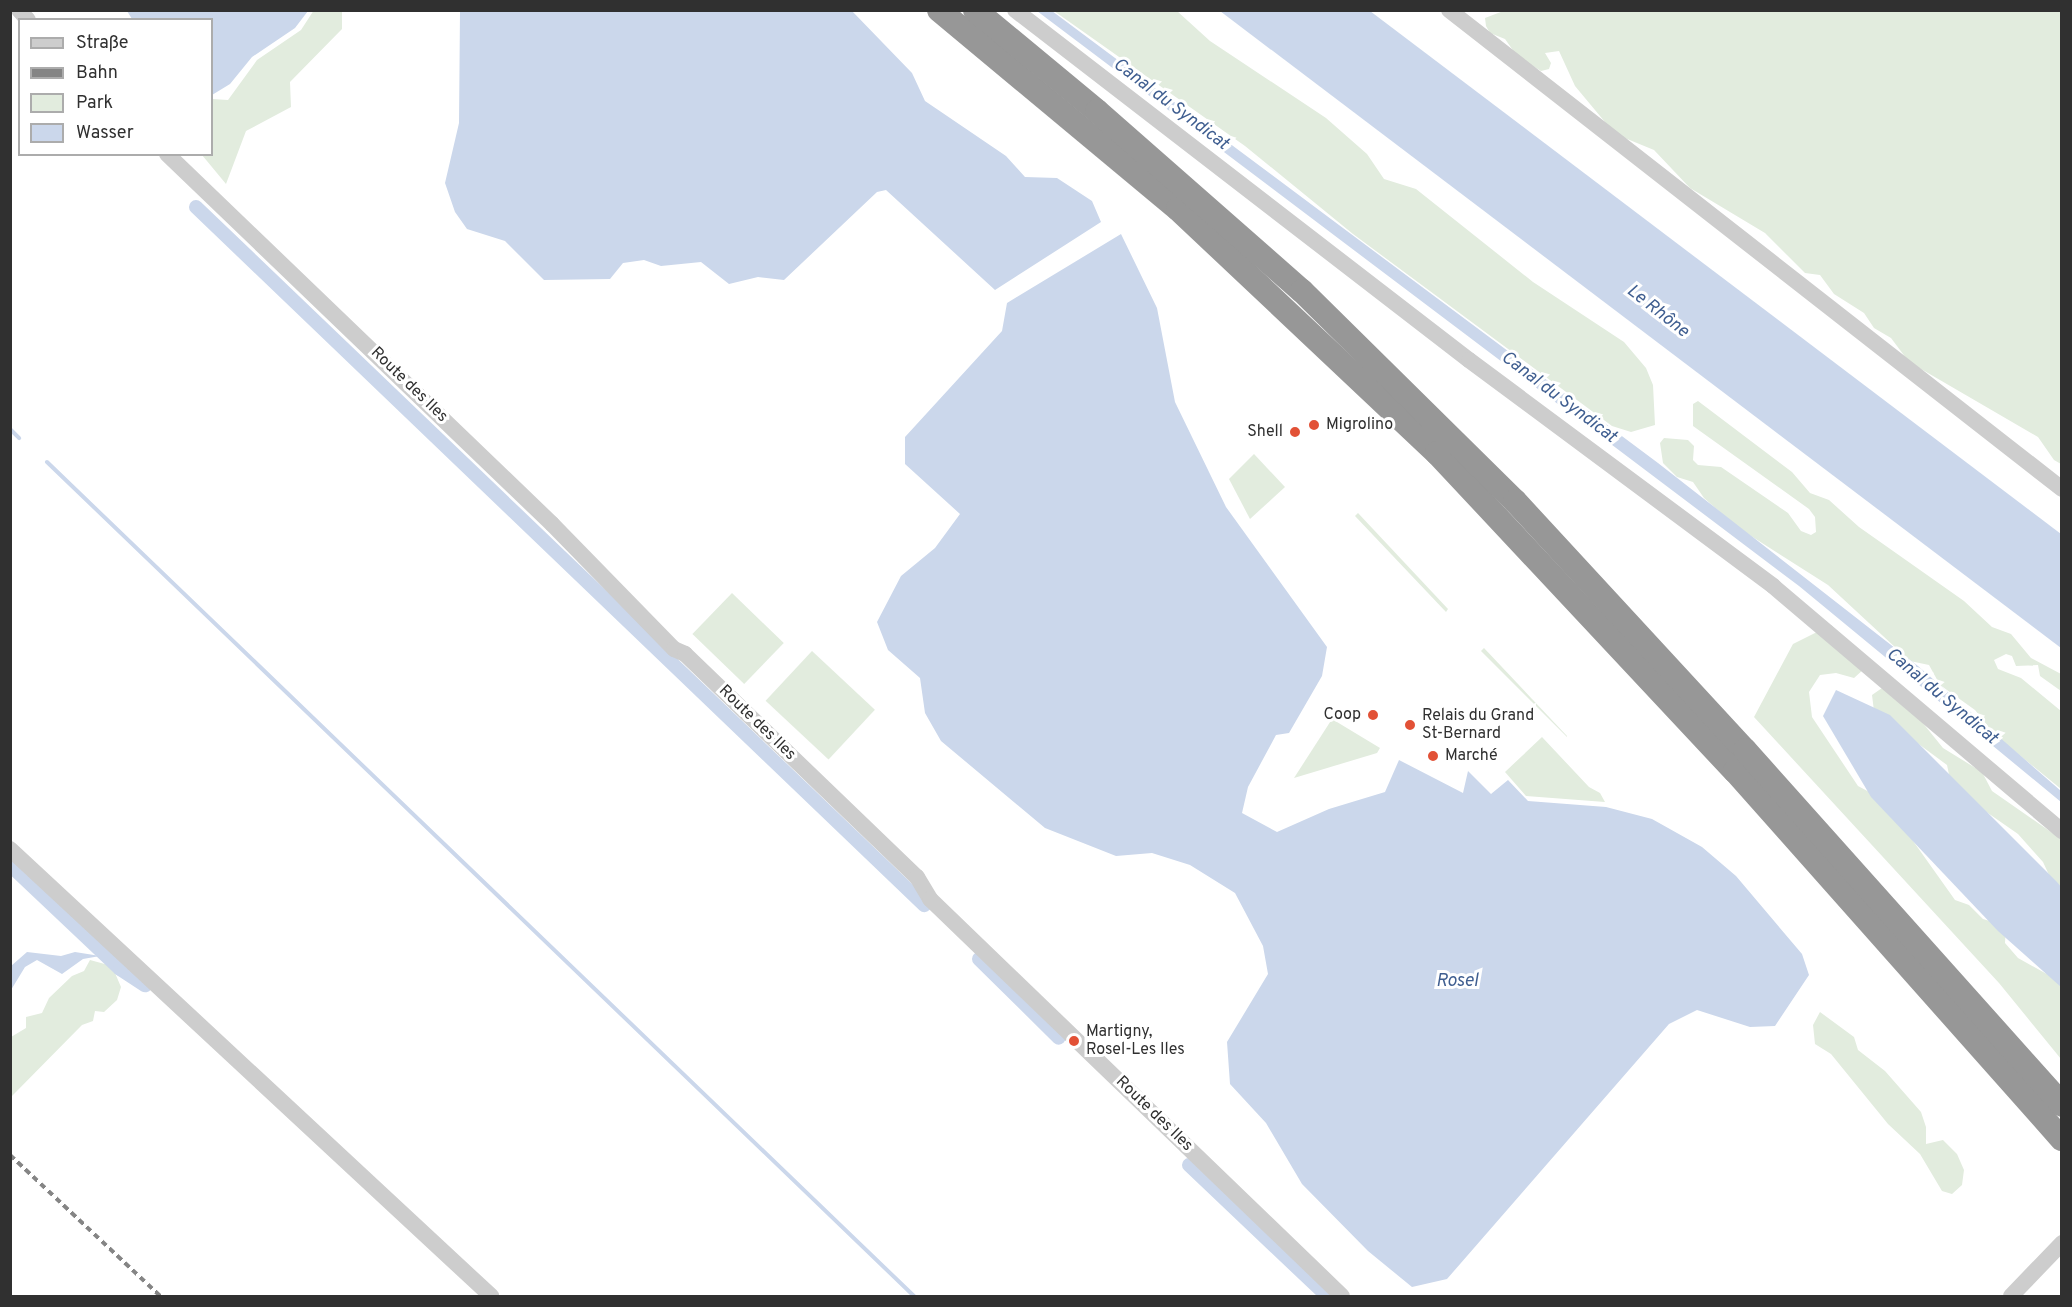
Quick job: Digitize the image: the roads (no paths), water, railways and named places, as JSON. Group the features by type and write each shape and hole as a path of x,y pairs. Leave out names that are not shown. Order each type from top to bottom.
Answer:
{"highway":[{"path":"939,10 1178,209 1444,461 1735,771 2061,1139"},
{"path":"975,10 1114,125 1302,291 1506,492 1745,750 2061,1105"}],"street":[{"path":"1015,10 1469,360 1773,586 2061,831"},
{"path":"1449,10 2061,489"},
{"name":"Route des Iles","path":"169,156 544,516 674,649 686,654 908,869 930,899 1342,1296"},
{"path":"10,849 491,1296"},
{"path":"2011,1296 2061,1243"}],"water":[{"path":"127,11 308,11 295,28 252,57 230,84 213,94 213,18 131,18"},
{"path":"460,11 852,11 912,73 925,101 1006,156 1025,177 1057,178 1092,201 1101,222 995,290 886,190 877,192 784,280 758,277 729,284 701,262 661,266 644,260 623,263 610,279 544,280 505,241 467,229 455,212 445,183 459,123"},
{"name":"Canal du Syndicat","path":"1037,11 1052,11 1658,463 1918,666 2061,791 2061,802 1799,586"},
{"name":"Le Rhône","path":"1220,11 1370,11 2061,534 2061,648"},
{"name":"Rosel","path":"1121,234 1157,308 1175,402 1226,507 1327,647 1322,676 1289,733 1276,735 1248,787 1242,813 1277,832 1329,809 1385,792 1399,760 1463,793 1468,771 1491,794 1508,780 1528,801 1606,807 1652,819 1702,847 1736,876 1802,954 1809,975 1775,1026 1750,1027 1697,1010 1669,1024 1447,1279 1412,1287 1368,1251 1302,1184 1266,1123 1230,1084 1227,1042 1268,974 1263,946 1235,893 1190,865 1152,853 1116,856 1045,828 941,741 925,713 920,678 888,650 877,622 901,576 935,548 960,514 905,464 905,437 1002,331 1007,303"},
{"path":"1836,690 1890,715 2062,888 2061,987 1998,931 1871,797 1823,716"},
{"path":"27,952 61,956 75,952 100,956 83,959 62,974 37,960 25,967 11,990 11,966"}],"waterway":[{"path":"196,207 924,905"},
{"path":"10,429 19,438"},
{"path":"47,462 914,1296"},
{"path":"10,865 120,969 145,985"},
{"path":"979,959 1059,1038"},
{"path":"1189,1165 1324,1293"}],"railway":[{"path":"10,1155 160,1296"}],"place":[{"name":"Migrolino","path":"1314,425"},
{"name":"Shell","path":"1295,432"},
{"name":"Coop","path":"1373,715"},
{"name":"Relais du Grand St-Bernard","path":"1410,725"},
{"name":"Marché","path":"1433,756"},
{"name":"Martigny, Rosel-Les Iles","path":"1074,1041"}]}
